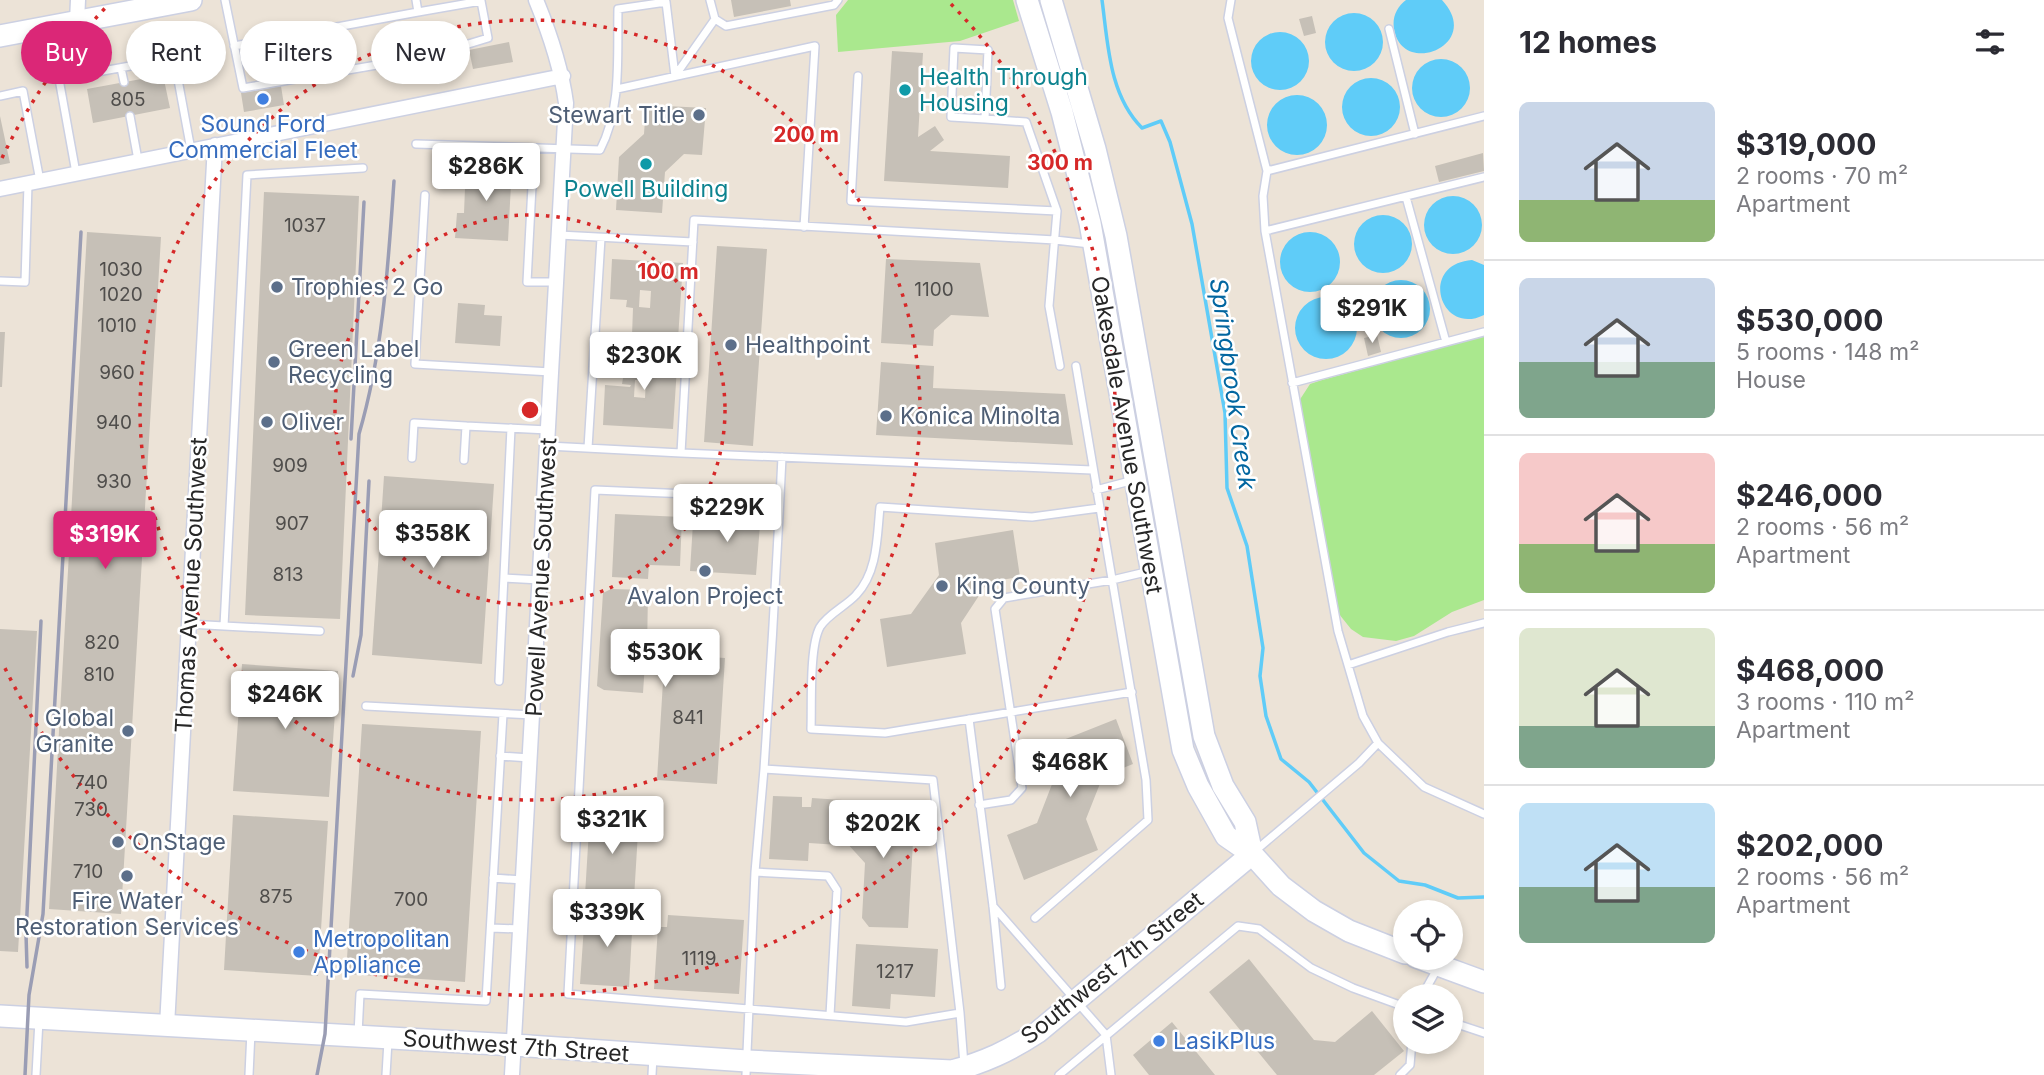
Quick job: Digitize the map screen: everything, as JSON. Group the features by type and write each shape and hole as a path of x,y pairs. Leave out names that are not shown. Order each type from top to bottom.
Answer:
{"street":[{"path":"0,36 78,10 191,0"},
{"name":"Powell Avenue Southwest","path":"512,1075 565,149 566,103 563,76 555,47 536,0"},
{"name":"Oakesdale Avenue Southwest","path":"1027,0 1062,112 1094,245 1183,750 1198,786 1226,836 1252,854 1281,886 1314,911 1349,931 1393,948"},
{"name":"Oakesdale Avenue Southwest","path":"1051,0 1095,149 1116,236 1203,736 1223,786 1245,822 1252,854"},
{"path":"0,189 563,76"},
{"path":"1078,90 1079,122 1103,226 1094,245"},
{"name":"Thomas Avenue Southwest","path":"167,1026 215,145"},
{"path":"1135,480 1152,505 1172,610 1184,630"},
{"name":"Southwest 7th Street","path":"0,1016 514,1045 652,1065 948,1072 983,1063 1038,1032 1252,854"},
{"path":"1452,970 1484,982"}],"lane":[{"path":"225,0 234,46 243,88 429,56 488,38 481,1 234,46"},
{"path":"416,0 418,12"},
{"path":"710,0 715,19 726,26 834,5 838,0"},
{"path":"1231,0 1228,18 1267,171 1263,196 1265,231 1292,383 1338,631 1363,716 1378,743 1424,787 1484,814"},
{"path":"416,144 600,150 610,131 617,89 618,9 666,2 675,76"},
{"path":"675,76 715,19"},
{"path":"1389,29 1415,134"},
{"path":"617,89 815,46 804,227"},
{"path":"985,120 988,50 954,48 951,117 985,120 1026,122 1057,211 1049,306 1060,366"},
{"path":"76,173 59,79 174,58 191,150"},
{"path":"121,68 124,82"},
{"path":"858,76 851,201 1057,211"},
{"path":"0,96 23,91 34,182 25,282 0,281"},
{"path":"130,116 138,160"},
{"path":"1267,171 1484,116"},
{"path":"534,148 527,282 557,282"},
{"path":"224,626 247,175 363,168"},
{"path":"1265,231 1484,177"},
{"path":"425,195 415,365 552,372"},
{"path":"1406,197 1446,342"},
{"path":"681,453 694,220 1055,240 1094,245"},
{"path":"559,235 693,242"},
{"path":"588,448 601,238"},
{"path":"1292,383 1484,332"},
{"path":"1035,918 1148,820 1146,780 1076,366"},
{"path":"412,458 414,424 549,430"},
{"path":"464,460 466,426"},
{"path":"499,681 511,428"},
{"path":"548,446 1092,470"},
{"path":"746,1068 755,872 764,769 782,457"},
{"path":"1096,490 1135,480"},
{"path":"780,498 595,490 568,994 906,1021 960,1013"},
{"path":"1099,508 1032,517 880,507 874,557 868,579 857,594 821,625 815,639 811,729 885,733 1132,692"},
{"path":"979,805 1012,800 1022,788 995,609 1004,598 1151,571"},
{"path":"504,578 541,580"},
{"path":"1348,665 1484,623"},
{"path":"189,624 320,631"},
{"path":"366,706 533,715"},
{"path":"358,1036 360,994 486,1001 502,714"},
{"path":"969,719 1001,986"},
{"path":"1252,854 1351,770 1378,743"},
{"path":"500,757 531,758"},
{"path":"764,769 933,780 960,1013 948,1072"},
{"path":"755,872 828,876 837,890 830,1015"},
{"path":"493,878 524,880"},
{"path":"993,906 1106,1035 1111,1075"},
{"path":"1059,1075 1238,926 1259,929 1311,968 1393,1003"},
{"path":"491,928 521,929"},
{"path":"36,1075 39,1018"},
{"path":"1463,1026 1484,1033"},
{"path":"248,1075 251,1030"},
{"path":"386,1075 388,1038"},
{"path":"1400,1075 1410,1065 1411,1054"}],"green space":[{"path":"848,0 1013,0 1019,21 960,41 838,52 836,15"},
{"path":"1484,336 1484,600 1452,612 1414,636 1396,641 1363,637 1351,629 1339,614 1299,401 1310,384"}],"water":[{"path":"1406,0 1442,0 1452,16 1453,30 1447,42 1437,50 1424,53 1411,51 1400,44 1394,29 1394,20 1398,9"},
{"path":"1348,13 1360,13 1375,21 1383,36 1383,48 1375,63 1360,71 1348,71 1333,63 1325,48 1325,36 1333,21"},
{"path":"1274,32 1286,32 1301,40 1309,55 1309,67 1301,82 1286,90 1274,90 1259,82 1251,67 1251,55 1259,40"},
{"path":"1435,59 1447,59 1462,67 1470,82 1470,94 1462,109 1447,117 1435,117 1420,109 1412,94 1412,82 1420,67"},
{"path":"1365,78 1377,78 1392,86 1400,101 1400,113 1392,128 1377,136 1365,136 1350,128 1342,113 1342,101 1350,86"},
{"path":"1297,95 1314,100 1322,108 1327,125 1322,142 1314,150 1297,155 1280,150 1272,142 1267,125 1272,108 1280,100"},
{"path":"1447,196 1459,196 1469,200 1478,209 1482,231 1474,246 1459,254 1447,254 1437,250 1428,241 1424,231 1424,219 1428,209 1437,200"},
{"path":"1383,215 1394,217 1407,228 1412,244 1410,255 1399,268 1383,273 1372,271 1359,260 1354,244 1356,233 1367,220"},
{"path":"1310,232 1327,237 1335,245 1340,262 1335,279 1327,287 1310,292 1293,287 1285,279 1280,262 1285,245 1293,237"},
{"path":"1472,260 1484,265 1484,315 1469,319 1456,316 1447,308 1441,297 1440,285 1445,273 1455,264"},
{"path":"1395,280 1407,280 1422,288 1430,303 1430,315 1422,330 1407,338 1395,338 1380,330 1372,315 1372,303 1380,288"},
{"path":"1326,297 1338,299 1348,306 1355,316 1355,340 1348,350 1338,357 1326,359 1314,357 1304,350 1297,340 1295,328 1297,316 1304,306 1314,299"}],"building":[{"path":"731,0 790,0 791,6 734,17"},
{"path":"1312,16 1316,33 1304,36 1299,19"},
{"path":"509,42 513,62 473,69 470,50"},
{"name":"Health Through Housing","path":"892,51 923,53 918,137 935,126 944,140 930,151 1010,156 1008,188 884,181"},
{"path":"126,82 126,84 165,84 170,108 93,123 87,89"},
{"name":"Sound Ford Commercial Fleet","path":"281,86 284,105 244,112 241,93"},
{"name":"Powell Building","path":"646,105 706,108 702,155 684,154 665,172 662,213 616,210 619,157 644,134"},
{"path":"0,116 10,163 0,165"},
{"path":"1483,153 1484,171 1439,182 1435,166"},
{"path":"466,163 512,165 508,241 455,238 457,213 464,213"},
{"path":"264,192 359,196 340,619 245,615"},
{"path":"87,232 161,237 121,914 49,909"},
{"path":"717,246 767,249 753,446 704,442"},
{"path":"612,259 683,263 678,339 632,336 633,308 626,307 627,300 610,299","holes":["640,290 651,291 650,308 639,307"]},
{"path":"886,259 980,263 989,317 951,315 934,330 933,346 881,343"},
{"path":"458,303 485,305 484,315 502,316 500,346 455,343"},
{"path":"0,332 5,332 2,387 0,387"},
{"path":"1377,335 1381,352 1368,356 1364,338"},
{"path":"631,349 678,352 673,429 603,425 605,385 630,387 631,385 622,384 623,378 629,378","holes":["635,380 646,380 645,398 634,397"]},
{"path":"881,362 934,366 933,388 1065,394 1073,445 876,435"},
{"path":"384,476 494,484 482,664 372,655"},
{"path":"724,510 761,512 756,575 690,571 693,523 723,525"},
{"path":"615,514 682,517 680,566 649,565 648,579 612,577"},
{"path":"1013,530 1020,577 988,582 961,623 966,654 887,667 880,619 911,614 939,575 935,543"},
{"path":"611,589 648,590 647,653 725,658 717,784 657,780 664,665 645,663 643,693 604,690 597,686 603,593"},
{"path":"0,629 37,631 18,952 0,951"},
{"path":"242,664 338,671 329,797 233,791"},
{"path":"1116,719 1133,764 1103,776 1086,819 1098,850 1024,880 1007,835 1037,823 1054,779 1043,748"},
{"path":"362,724 481,731 465,982 346,974"},
{"path":"773,796 802,797 802,807 811,807 812,798 842,800 839,845 809,843 808,861 769,859"},
{"path":"847,801 915,808 908,928 869,927 862,918 865,863 845,841"},
{"path":"590,813 639,816 634,898 585,895"},
{"path":"233,815 328,821 318,976 224,970"},
{"path":"585,911 633,914 629,987 580,984"},
{"path":"668,915 744,920 739,994 654,989 658,927 667,927"},
{"path":"856,944 938,949 935,997 891,994 890,1009 852,1006"},
{"path":"1249,959 1314,1040 1335,1042 1372,1011 1393,1037 1393,1054 1400,1054 1374,1075 1277,1075 1209,992"},
{"path":"1172,1022 1215,1075 1149,1075 1133,1055"}],"waterway":[{"name":"Springbrook Creek","path":"1102,0 1116,85 1131,115 1142,128 1161,121 1170,142 1192,224 1225,413 1227,488 1247,546 1263,648 1260,676 1266,716 1281,759 1309,782 1364,853 1399,881 1425,885 1458,898 1484,897"}],"railway":[{"path":"317,1075 325,1034 359,434 379,341 394,181"},
{"path":"351,439 364,202"},
{"path":"25,1075 29,995 43,914 81,232"},
{"path":"353,676 361,635 369,481"},
{"path":"27,967 26,934 41,621"}],"place":[{"name":"Health Through Housing","path":"905,90"},
{"name":"Sound Ford Commercial Fleet","path":"263,99"},
{"name":"Stewart Title","path":"699,115"},
{"name":"Powell Building","path":"646,164"},
{"name":"Trophies 2 Go","path":"277,287"},
{"name":"Healthpoint","path":"731,345"},
{"name":"Green Label Recycling","path":"274,362"},
{"name":"Konica Minolta","path":"886,416"},
{"name":"Oliver","path":"267,422"},
{"name":"Avalon Project","path":"705,571"},
{"name":"King County","path":"942,586"},
{"name":"Global Granite","path":"128,731"},
{"name":"OnStage","path":"118,842"},
{"name":"Fire Water Restoration Services","path":"127,876"},
{"name":"Metropolitan Appliance","path":"299,952"},
{"name":"LasikPlus","path":"1159,1041"}]}
